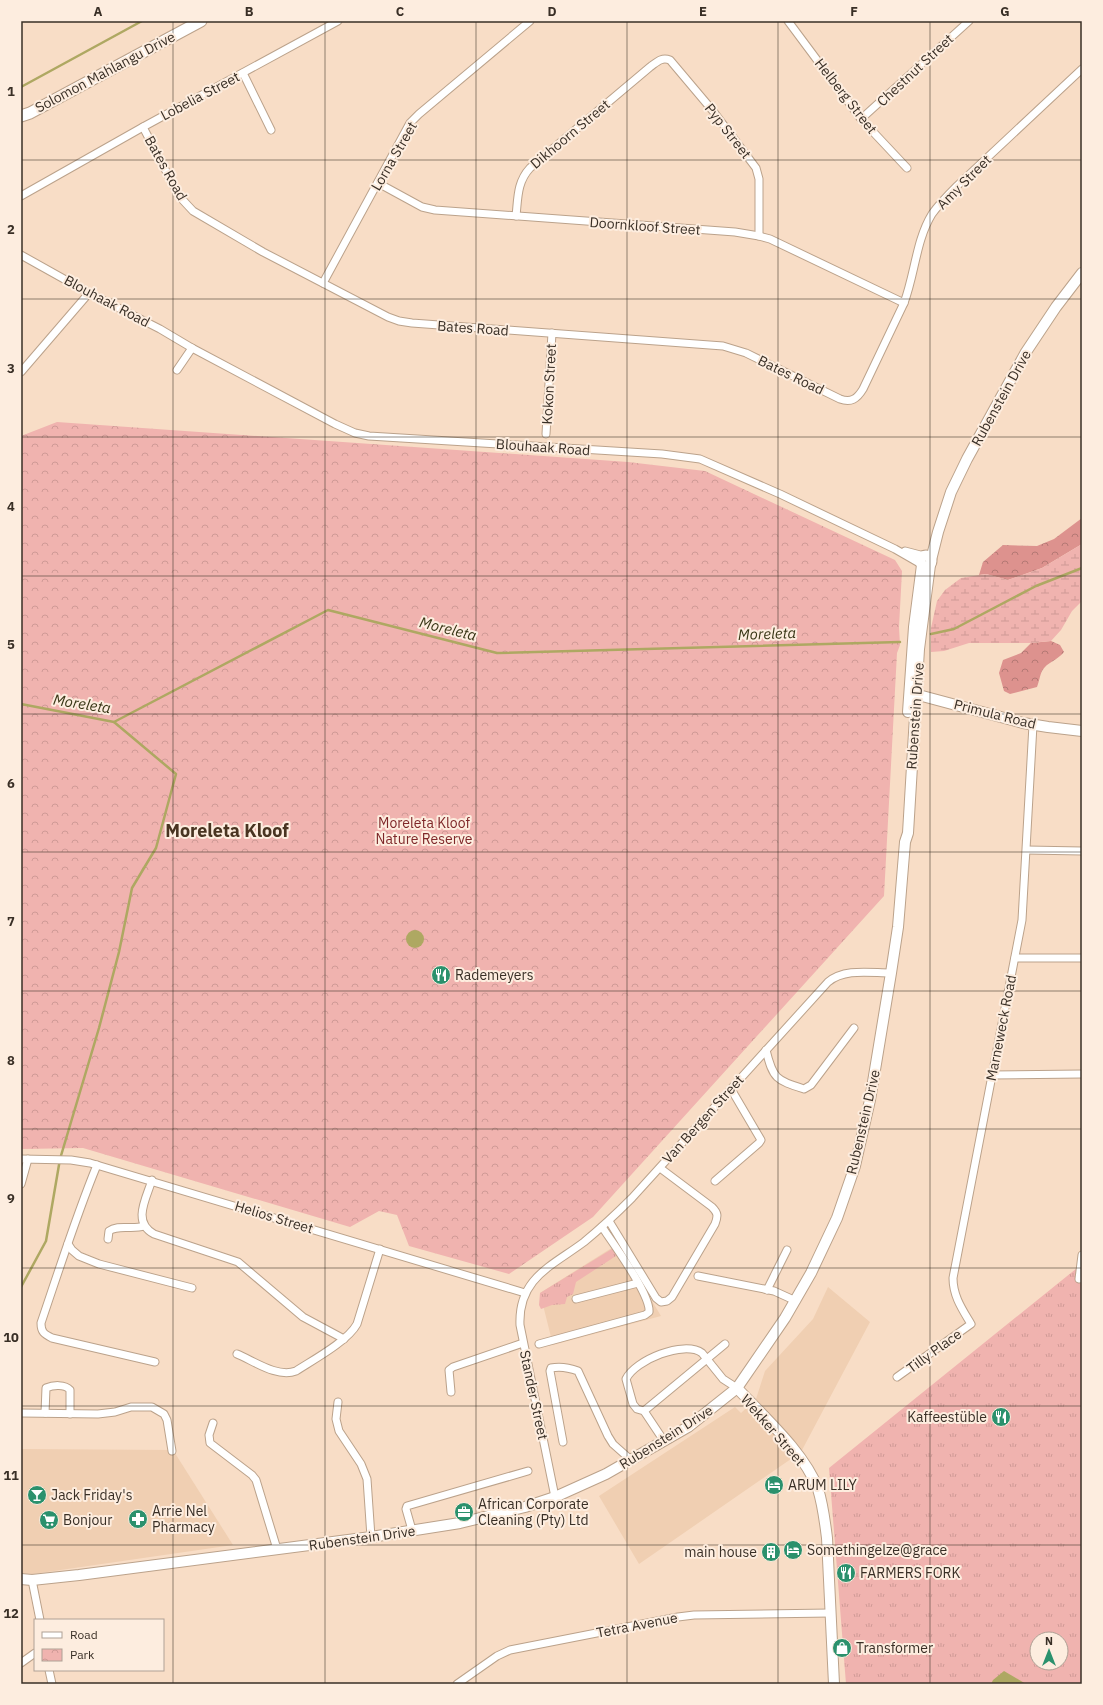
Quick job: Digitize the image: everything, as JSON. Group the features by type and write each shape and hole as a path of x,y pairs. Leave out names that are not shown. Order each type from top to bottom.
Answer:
{"main road":[{"name":"Solomon Mahlangu Drive","path":"24,116 202,21"}],"street":[{"name":"Lobelia Street","path":"21,196 143,127 338,21"},
{"name":"Lorna Street","path":"323,282 410,123 530,21"},
{"name":"Helberg Street","path":"788,21 861,119 907,168"},
{"name":"Chestnut Street","path":"861,119 969,21"},
{"name":"Pyp Street","path":"650,67 662,59 670,60 713,111 756,168 759,179 759,236"},
{"name":"Dikhoorn Street","path":"516,216 522,176 650,67"},
{"name":"Amy Street","path":"863,390 904,303 925,229 931,215 940,203 1082,69"},
{"path":"244,73 271,130"},
{"name":"Bates Road","path":"143,127 173,186 185,205 264,252 323,282 388,318 399,321 723,346 746,353 846,401 858,397 863,390"},
{"name":"Doornkloof Street","path":"378,183 422,206 435,210 735,232 759,236 770,239 904,303"},
{"name":"Blouhaak Road","path":"21,255 89,293 160,329 192,348 335,424 355,432 369,436 464,441 689,457 708,462 895,549 926,561"},
{"name":"Rubenstein Drive","path":"21,1579 32,1580 371,1537 460,1523 525,1507 555,1497 606,1474 631,1460 693,1423 737,1388 796,1301 826,1243 843,1202 856,1160 870,1100 898,926 905,842 908,833 912,693 921,626 926,561 938,532 951,492 999,399 1038,333 1082,274"},
{"path":"21,372 89,293"},
{"name":"Kokon Street","path":"546,434 552,333"},
{"path":"177,370 192,348"},
{"name":"Primula Road","path":"912,693 1033,725 1082,731"},
{"name":"Marneweck Road","path":"971,1324 957,1300 953,1278 1015,958 1024,904 1033,725"},
{"path":"1027,850 1082,851"},
{"path":"1015,958 1082,958"},
{"name":"Van Bergen Street","path":"525,1293 531,1282 544,1269 584,1242 609,1221 660,1168 832,978 851,972 891,973"},
{"path":"766,1050 770,1067 777,1078 804,1089 811,1085 854,1028"},
{"path":"992,1075 1082,1074"},
{"path":"715,1181 761,1142 731,1089"},
{"path":"21,1184 24,1159"},
{"name":"Helios Street","path":"24,1159 71,1160 97,1165 152,1180 525,1293"},
{"path":"97,1165 68,1244 41,1323 41,1328 43,1333 52,1338 155,1362"},
{"path":"609,1221 656,1298 661,1302 667,1301 672,1297 718,1217 717,1211 660,1168"},
{"path":"152,1180 142,1213 144,1226 147,1230 154,1234 238,1262 303,1317 344,1339"},
{"path":"108,1239 108,1231 114,1228 133,1228 144,1226"},
{"path":"539,1344 645,1315 650,1312 638,1283 602,1227"},
{"path":"68,1244 79,1256 99,1264 192,1288"},
{"path":"237,1354 275,1370 290,1373 296,1371 344,1339 357,1324 380,1249"},
{"path":"768,1290 786,1250"},
{"path":"1079,1279 1082,1255"},
{"path":"698,1276 774,1291 796,1301"},
{"path":"576,1299 638,1283"},
{"name":"Stander Street","path":"525,1293 519,1317 555,1497"},
{"name":"Tilly Place","path":"897,1377 971,1324"},
{"path":"451,1392 449,1370 453,1367 523,1343"},
{"path":"644,1411 708,1360 725,1344"},
{"path":"664,1440 644,1411 637,1409 633,1404 626,1379 628,1373 661,1353 673,1350 698,1350 723,1379 737,1388"},
{"path":"564,1442 550,1371 551,1368 554,1367 578,1371 608,1436 613,1444 631,1460"},
{"path":"45,1413 46,1388 48,1386 65,1386 70,1390 70,1414"},
{"name":"Wekker Street","path":"737,1388 789,1445 812,1477 818,1489 825,1520 834,1684"},
{"path":"338,1402 336,1420 339,1431 361,1464 367,1479 371,1537"},
{"path":"21,1413 108,1414 131,1407 152,1407 164,1414 167,1420 172,1451"},
{"path":"213,1423 210,1443 252,1475 256,1480 277,1549"},
{"path":"412,1530 406,1509 407,1506 528,1471"},
{"path":"32,1580 40,1619"},
{"name":"Tetra Avenue","path":"457,1684 497,1656 510,1650 678,1617 694,1615 830,1613"},
{"path":"21,1663 34,1654"},
{"path":"49,1671 52,1684"}],"shaded area":[{"path":"415,930 421,933 424,939 421,945 415,948 409,945 406,939 409,933"},
{"path":"618,1244 661,1316 553,1345 540,1293"},
{"path":"828,1287 870,1322 801,1452 639,1564 599,1496 735,1407 741,1413 756,1399 765,1371 813,1319"},
{"path":"21,1449 173,1450 233,1545 33,1574 21,1573"},
{"path":"1004,1671 1026,1684 991,1684 993,1680"}],"green space":[{"name":"Moreleta Kloof Nature Reserve","path":"57,422 628,462 705,471 895,560 902,571 899,627 900,645 897,653 884,896 593,1217 509,1274 409,1246 397,1215 379,1211 350,1227 83,1148 21,1149 21,436"},
{"path":"1082,518 1082,544 1042,568 1008,580 986,574 979,575 983,562 1003,545 1037,546 1054,539"},
{"path":"1082,544 1082,601 1072,611 1061,630 1051,641 1031,643 969,643 944,651 931,652 931,628 937,601 945,590 961,578 986,574 1008,580 1042,568"},
{"path":"1051,641 1060,645 1064,652 1044,668 1037,687 1010,694 1004,691 999,673 1003,660 1021,653 1031,643"},
{"path":"615,1247 619,1254 576,1282 573,1294 567,1297 565,1304 552,1305 541,1309 539,1305 540,1293"},
{"path":"1082,1264 1082,1684 846,1684 829,1468"}],"waterway":[{"path":"21,87 142,21"},
{"name":"Moreleta","path":"931,634 954,629 1036,586 1082,568"},
{"name":"Moreleta","path":"21,704 114,722 328,610 497,653 900,642"},
{"path":"21,1287 46,1241 60,1159 99,1028 119,952 132,888 156,848 176,774 114,722"}],"place":[{"name":"Rademeyers","path":"441,975"},
{"name":"Kaffeestüble","path":"1001,1417"},
{"name":"ARUM LILY","path":"774,1485"},
{"name":"Jack Friday's","path":"37,1495"},
{"name":"African Corporate Cleaning (Pty) Ltd","path":"464,1512"},
{"name":"Arrie Nel Pharmacy","path":"138,1519"},
{"name":"Bonjour","path":"49,1520"},
{"name":"Somethingelze@grace","path":"793,1550"},
{"name":"main house","path":"771,1552"},
{"name":"FARMERS FORK","path":"846,1573"},
{"name":"Transformer","path":"842,1648"}],"district":[{"name":"Moreleta Kloof","path":"227,831"}]}
